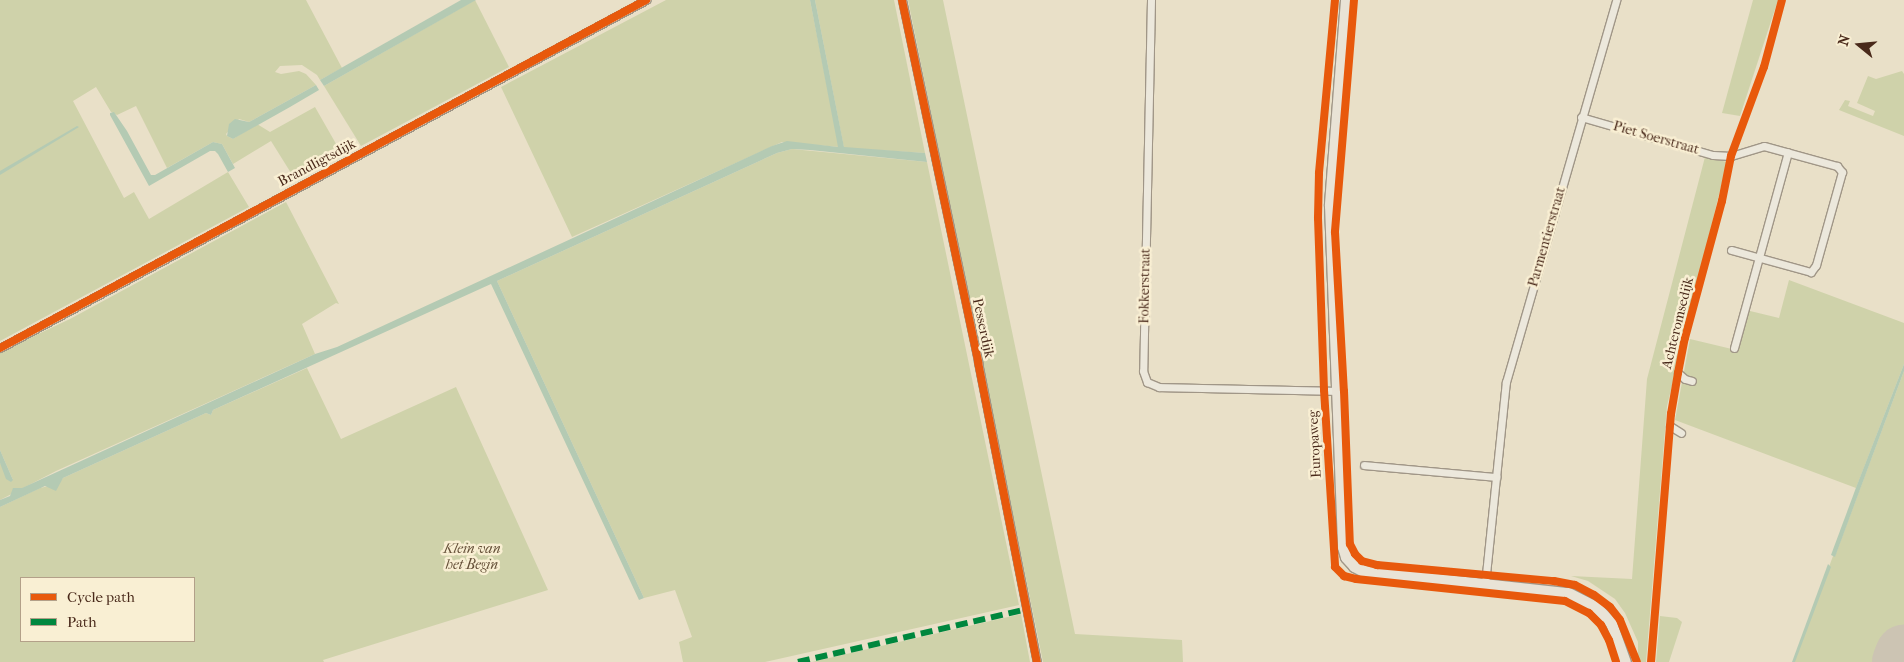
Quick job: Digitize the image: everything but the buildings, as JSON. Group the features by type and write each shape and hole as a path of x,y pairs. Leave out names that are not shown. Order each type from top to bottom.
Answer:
{"main road":[{"name":"Europaweg","path":"1346,0 1330,205 1343,547 1351,564 1371,572 1568,593 1589,603 1611,623 1625,662"}],"street":[{"name":"Brandligtsdijk","path":"0,348 646,0"},
{"name":"Pesserdijk","path":"902,0 978,362 1037,662"},
{"name":"Fokkerstraat","path":"1151,0 1143,371 1147,382 1159,387 1337,390"},
{"name":"Parmentierstraat","path":"1485,584 1504,399 1510,366 1616,0"},
{"name":"Piet Soerstraat","path":"1581,117 1713,154 1731,156 1757,147 1788,152"},
{"path":"1731,250 1759,258 1811,272 1816,265 1842,172 1837,166 1788,152 1759,258 1734,348"},
{"path":"1678,373 1684,379 1692,381"},
{"path":"1670,426 1681,433"},
{"path":"1364,465 1496,477"}],"green space":[{"path":"0,0 306,0 342,68 320,80 317,75 302,65 280,66 275,72 281,74 299,71 306,74 316,85 249,122 239,119 226,134 233,139 257,124 270,132 315,107 343,156 296,181 271,141 233,164 222,144 213,142 167,168 136,106 117,115 111,112 96,87 73,101 124,198 134,192 149,219 228,172 249,207 0,341"},
{"path":"475,0 509,67 361,146 324,86"},
{"path":"666,0 810,0 839,147 782,142 572,237 501,87"},
{"path":"815,0 894,0 925,153 844,148"},
{"path":"908,0 943,0 1075,634 1182,640 1183,662 1043,662"},
{"path":"1753,0 1778,0 1740,116 1722,113"},
{"path":"1902,71 1904,74 1904,136 1839,110 1845,100 1850,101 1848,106 1873,116 1875,111 1857,103 1868,76 1876,79"},
{"path":"792,149 927,162 1019,605 765,662 683,662 679,642 692,637 675,590 644,598 497,281 777,153"},
{"path":"1705,157 1727,162 1667,406 1646,662 1638,662 1638,642 1625,613 1615,599 1588,581 1571,576 1632,579 1647,379"},
{"path":"286,202 339,304 336,303 302,324 315,354 56,471 0,500 0,463 13,480 0,450 0,352 70,319"},
{"path":"1789,280 1904,323 1904,364 1856,488 1675,420 1690,339 1736,350 1746,310 1779,318"},
{"name":"Klein van het Begin","path":"307,368 341,439 456,387 548,590 323,660 324,662 0,662 0,507 40,488 58,484 63,478 206,413 211,415 213,410"},
{"path":"1904,371 1904,662 1794,662 1833,556 1835,556"},
{"path":"1021,614 1030,662 812,662 855,652"},
{"path":"1660,616 1677,618 1682,622 1669,662 1656,662"}],"shaded area":[{"path":"461,0 476,0 324,86 320,80"},
{"path":"810,0 815,0 844,147 925,153 927,162 810,150 792,149 777,153 497,281 644,598 639,600 491,284 213,410 211,415 206,413 63,478 56,491 45,486 0,507 0,500 10,496 13,488 22,488 315,354 337,347 772,146 787,141 838,147"},
{"path":"316,85 319,90 290,107 233,139 227,136 229,124 235,119 249,122"},
{"path":"114,112 127,131 151,175 155,175 213,142 222,144 235,168 228,172 218,154 215,151 210,151 149,186 110,115 110,113"},
{"path":"77,126 79,127 0,175 0,171"},
{"path":"1904,364 1904,371 1835,557 1831,555"},
{"path":"0,450 13,480 11,482 6,479 0,463"},
{"path":"1828,564 1831,567 1795,662 1792,662"}],"runway":[{"path":"1901,662 1904,654"}],"marked path":[{"path":"798,662 1027,609"}],"cycle path":[{"path":"0,348 646,0"},
{"path":"902,0 978,362 1037,662"},
{"path":"1335,0 1319,173 1318,218 1324,390 1335,567 1344,576 1356,579 1565,601 1589,613 1601,625 1609,640 1616,662"},
{"path":"1354,0 1335,232 1350,544 1355,554 1362,561 1377,565 1554,581 1575,585 1594,595 1610,607 1620,620 1637,662"},
{"name":"Achteromsedijk","path":"1651,662 1671,414 1678,373 1685,338 1722,201 1731,156 1764,67 1782,0"}]}
